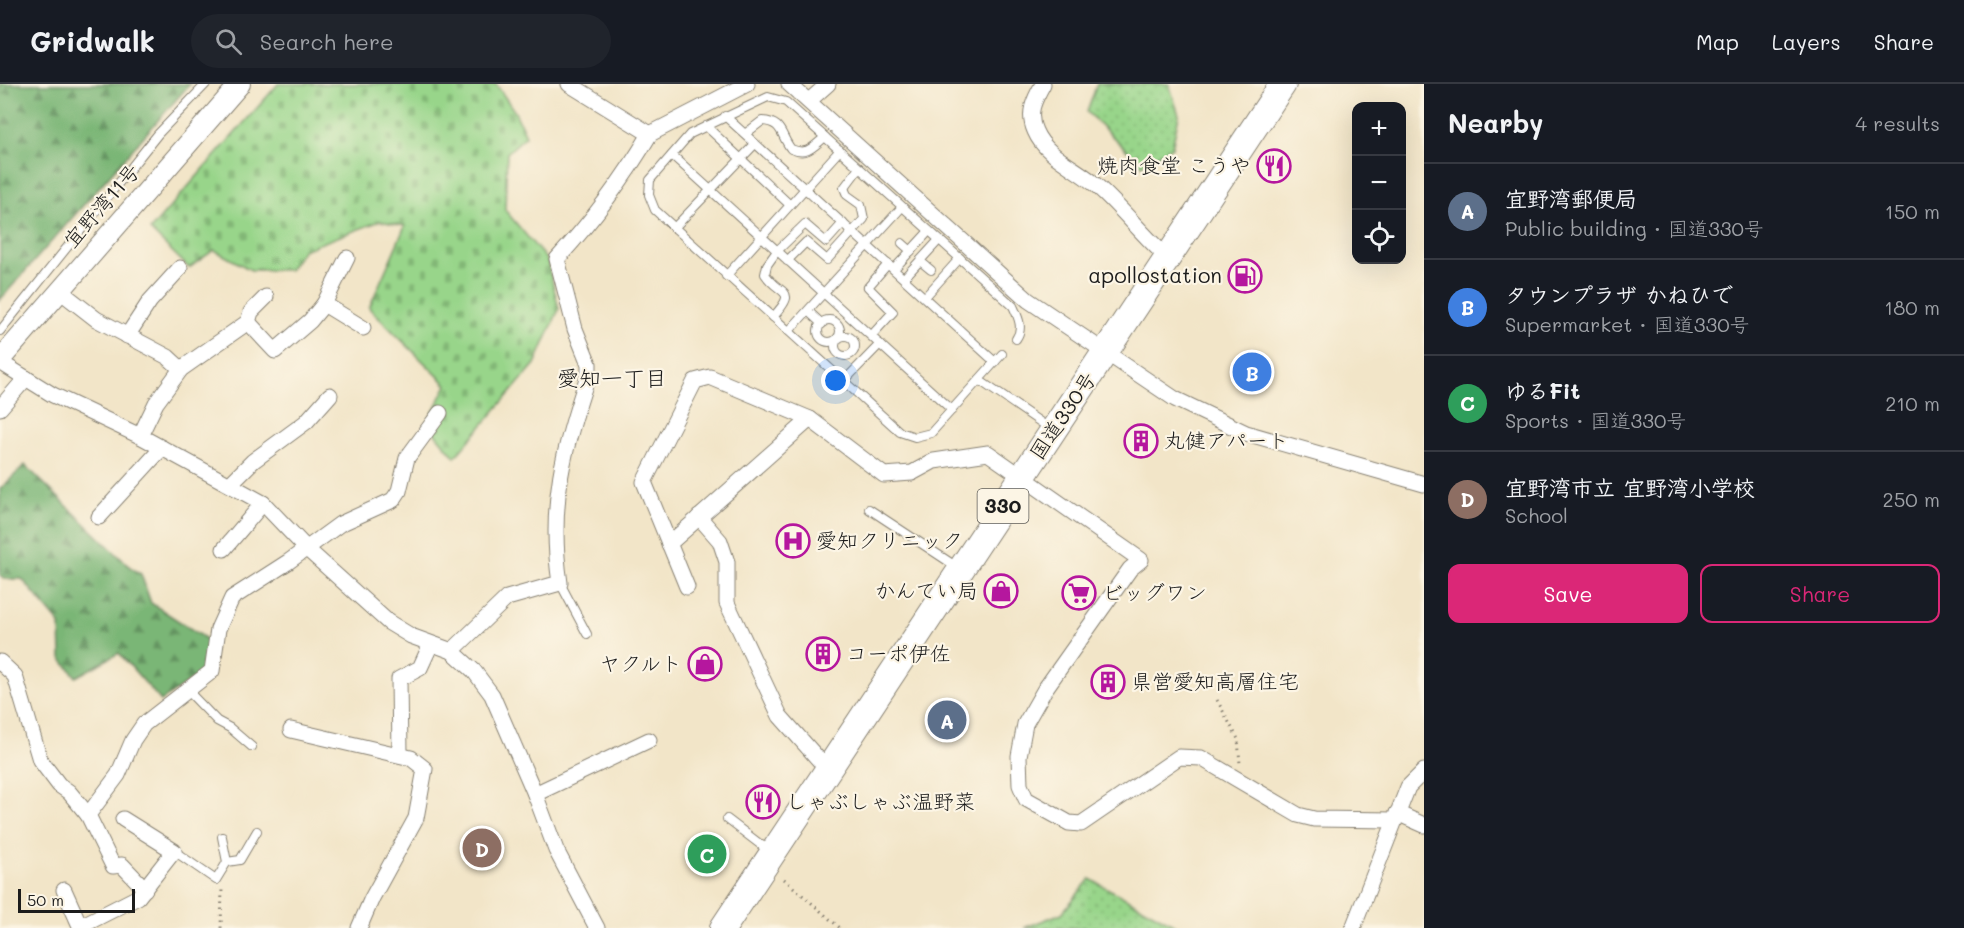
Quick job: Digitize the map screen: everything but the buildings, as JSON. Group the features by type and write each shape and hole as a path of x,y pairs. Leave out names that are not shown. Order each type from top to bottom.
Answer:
{"highway":[{"name":"国道330号","path":"723,928 1283,84"}],"street":[{"name":"宜野湾11号","path":"0,361 240,84"},
{"path":"569,84 650,134"},
{"path":"452,651 507,598 560,583 555,553 558,476 567,436 589,373 561,283 556,259 590,223 624,178 650,134 747,84"},
{"path":"789,84 810,100 1028,300 1175,399 1246,433 1424,484"},
{"path":"810,100 828,84"},
{"path":"1043,84 1032,102 1031,116 1035,132 1047,149 1096,185 1168,258"},
{"path":"248,322 274,351 310,321 324,304 347,258"},
{"path":"127,336 150,301 180,268"},
{"path":"60,291 96,319 168,357 181,369"},
{"path":"140,436 156,403 181,369 248,322 251,312 266,297"},
{"path":"324,304 363,328"},
{"path":"0,361 53,395 140,436 263,503 307,549 388,622 411,636 452,651 474,671 492,695 535,794 556,850 597,928"},
{"path":"687,587 644,482 695,381 710,377 810,419 884,475 912,473 934,461 988,453 1141,560 1130,569 1046,689 1025,724 1019,766 1020,785 1026,800 1069,823 1081,824 1179,757 1201,758 1298,816 1314,819 1395,816 1424,825"},
{"path":"0,408 26,378"},
{"path":"230,484 253,461 306,422 330,395"},
{"path":"88,815 118,776 144,724 212,670 218,629 232,598 307,549 340,524 393,500 399,491 406,458 440,413"},
{"path":"669,544 810,419"},
{"path":"99,517 162,448"},
{"path":"224,549 263,503"},
{"path":"699,517 720,541 727,562 727,603 780,716 828,770"},
{"path":"400,756 399,679 420,668 431,644"},
{"path":"0,662 15,676 40,760 59,785 69,792 88,815 113,866 122,866 144,889"},
{"path":"291,730 411,758 425,769 416,818 372,898 360,928"},
{"path":"535,794 649,740"},
{"path":"1353,928 1408,787 1424,771"},
{"path":"64,890 81,927 138,897 174,851 123,819"}],"lane":[{"path":"0,331 158,134 206,84"},
{"path":"1002,354 931,433 915,437 900,432 655,210 649,195 650,180 690,134 768,97 786,102 1013,306 1020,320 1019,335 1016,339"},
{"path":"725,116 995,362"},
{"path":"745,134 762,121 773,122 781,128 791,149 800,153 809,151 825,137"},
{"path":"705,126 790,205"},
{"path":"674,228 755,144"},
{"path":"726,276 840,150"},
{"path":"672,155 952,410"},
{"path":"787,261 806,242 827,260 864,219 865,212 861,204 847,195 844,188 845,183 859,168"},
{"path":"789,331 902,207"},
{"path":"773,317 786,302 787,295 783,288 769,281 765,274 767,265 777,251 805,224 826,242 843,224"},
{"path":"871,336 893,312 868,287 911,251 929,231"},
{"path":"904,278 939,240"},
{"path":"903,243 911,251"},
{"path":"925,297 960,258"},
{"path":"920,261 931,270"},
{"path":"808,311 822,324"},
{"path":"838,338 835,347 838,353 847,356 855,346 851,337 838,338 828,342 822,339 819,333 822,324 828,321 837,324 840,331 838,338"},
{"path":"844,381 880,344"},
{"path":"852,352 863,362"},
{"path":"979,380 1053,431"},
{"path":"869,509 961,569"},
{"path":"560,583 587,634"},
{"path":"188,691 217,721 230,728 252,747"},
{"path":"728,819 773,854"},
{"path":"227,862 240,860 257,831"},
{"path":"174,851 216,880 227,862 222,837"}],"path":[{"path":"1217,700 1238,739 1240,781"},
{"path":"784,879 840,928"},
{"path":"216,880 222,887 221,928"}],"green space":[{"path":"0,84 190,84 0,300"},
{"path":"278,84 496,84 515,112 526,136 507,153 505,210 547,260 559,309 535,364 455,457 427,424 447,385 369,308 405,226 380,221 303,250 289,270 251,270 214,250 189,268 150,230"},
{"path":"1097,84 1169,84 1179,115 1172,147 1142,165 1087,112"},
{"path":"25,465 130,567 141,574 151,603 211,642 208,668 161,701 119,653 76,677 61,658 60,624 22,579 4,579 0,575 0,489"},
{"path":"1090,879 1181,928 1024,928 1062,913"}],"place":[{"name":"焼肉食堂 こうや","path":"1274,166"},
{"name":"apollostation","path":"1245,276"},
{"name":"タウンプラザ かねひで","path":"1252,372"},
{"name":"丸健アパート","path":"1141,441"},
{"name":"愛知クリニック","path":"793,541"},
{"name":"かんてい局","path":"1001,591"},
{"name":"ビッグワン","path":"1079,593"},
{"name":"コーポ伊佐","path":"823,654"},
{"name":"ヤクルト","path":"705,664"},
{"name":"県営愛知高層住宅","path":"1108,682"},
{"name":"宜野湾郵便局","path":"947,720"},
{"name":"しゃぶしゃぶ温野菜","path":"763,802"},
{"name":"宜野湾市立 宜野湾小学校","path":"482,848"},
{"name":"ゆるFit","path":"707,854"}],"district":[{"name":"愛知一丁目","path":"612,378"}]}
